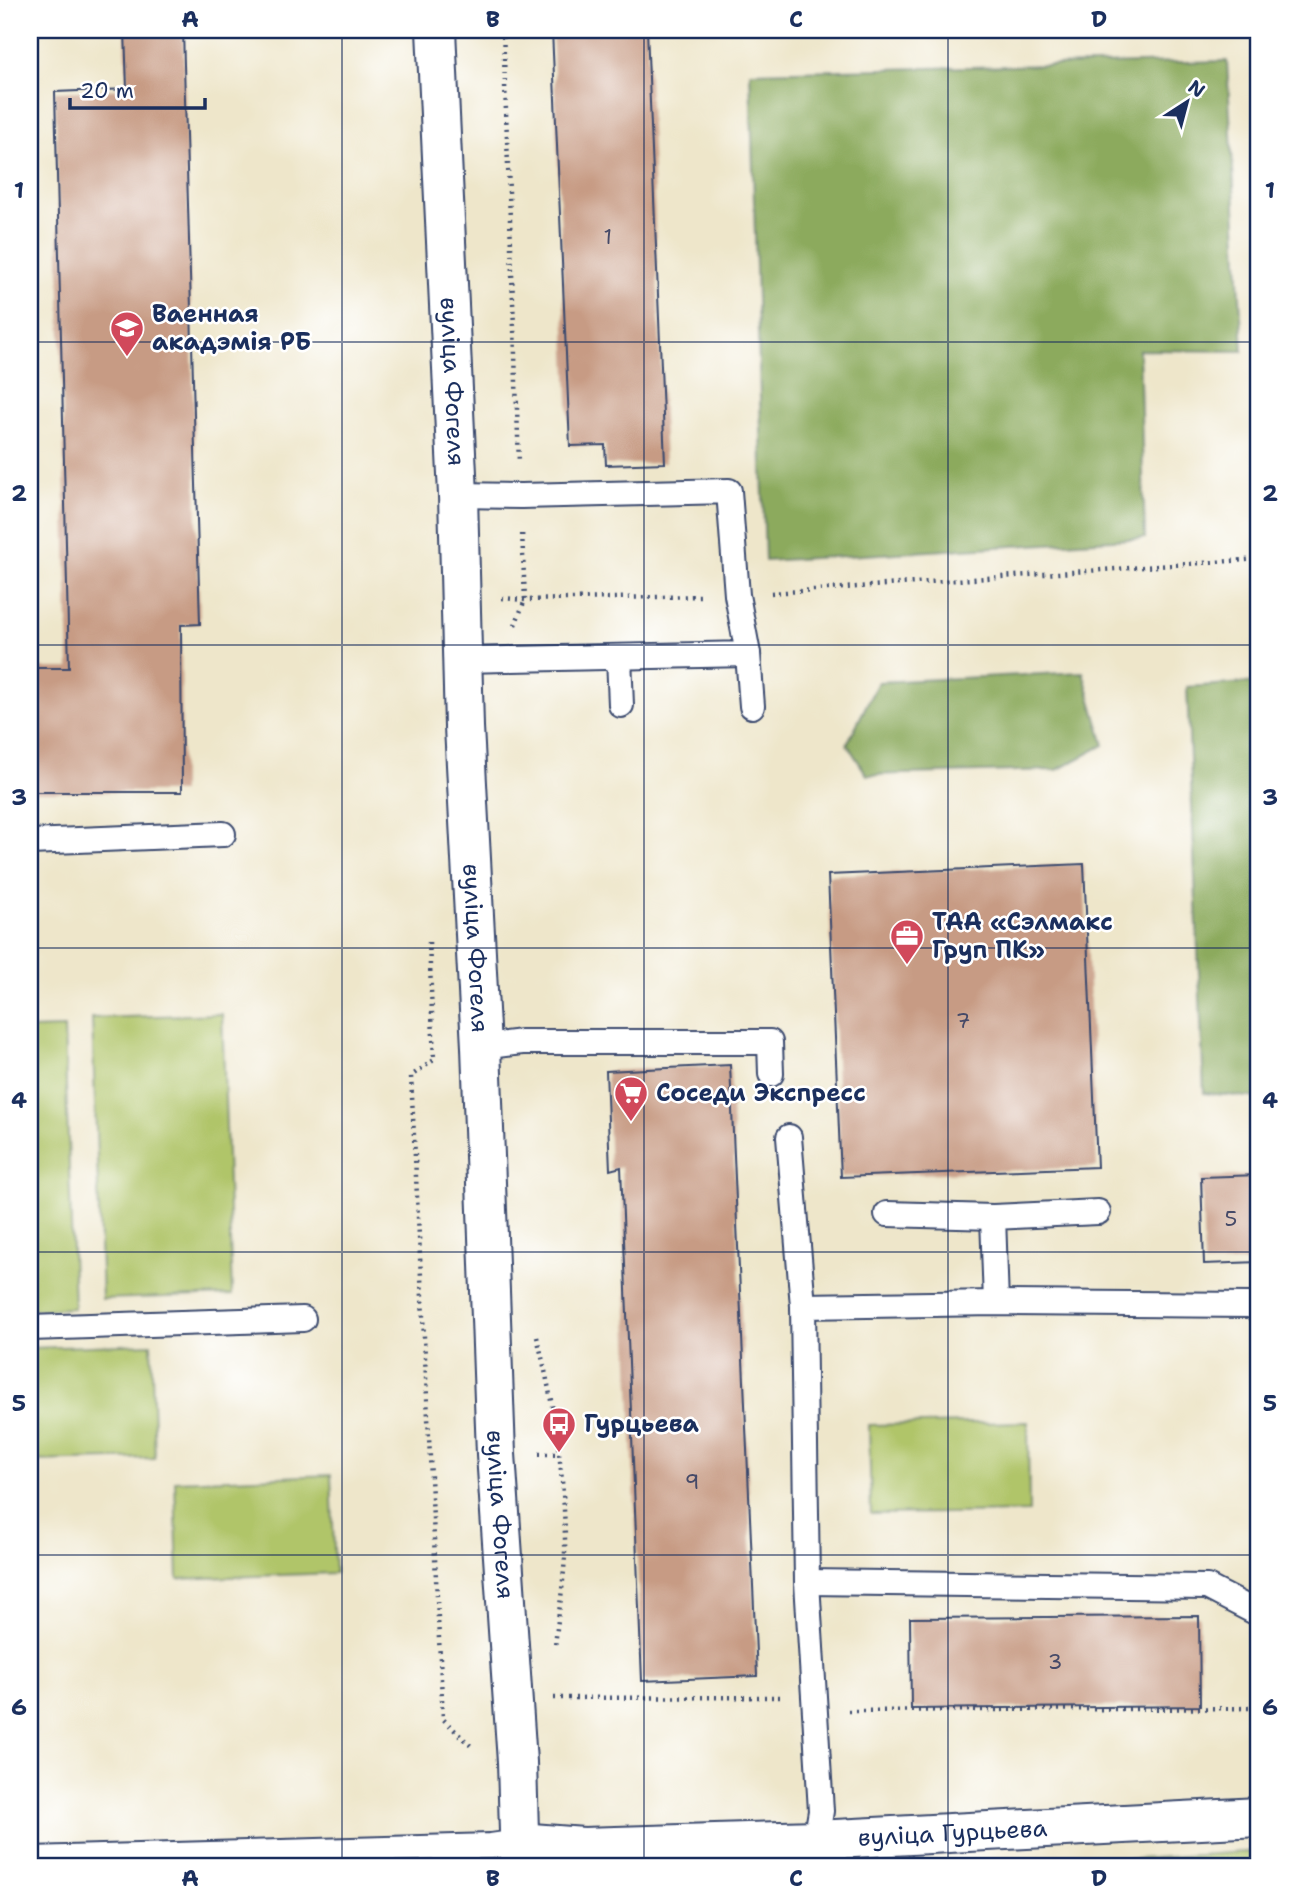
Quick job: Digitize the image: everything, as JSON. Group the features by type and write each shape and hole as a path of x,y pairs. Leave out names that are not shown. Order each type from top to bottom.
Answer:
{"street":[{"name":"вуліца Фогеля","path":"436,30 458,495 496,1454 517,1762 520,1855"},
{"name":"вуліца Гурцьева","path":"520,1855 583,1847 816,1840 1259,1818"}],"lane":[{"path":"458,495 729,491 737,595 748,654 752,706"},
{"path":"463,660 748,654"},
{"path":"619,657 621,705"},
{"path":"30,842 223,834"},
{"path":"481,1047 522,1042 770,1042 771,1074"},
{"path":"789,1137 803,1306 807,1582 821,1811 816,1840"},
{"path":"887,1213 993,1217 1098,1212"},
{"path":"993,1217 996,1303"},
{"path":"803,1306 996,1303 1251,1306 1259,1310"},
{"path":"30,1328 303,1318"},
{"path":"807,1582 1207,1587 1259,1614"},
{"path":"30,1859 491,1846 520,1855"}],"path":[{"path":"501,659 525,600 503,30"},
{"path":"525,600 737,595 1259,559"},
{"path":"434,1060 411,1076 443,1719"},
{"path":"536,1332 551,1392 559,1454 565,1541"},
{"path":"550,1698 778,1696 814,1712 1259,1708"}],"green space":[{"path":"1227,61 1243,351 1139,350 1145,538 765,561 750,72"},
{"path":"1083,672 1104,745 1057,770 867,775 847,744 878,682"},
{"path":"1259,682 1259,1098 1204,1093 1187,687"},
{"path":"222,1014 232,1295 102,1299 92,1018"},
{"path":"64,1028 74,1308 30,1310 30,1029"},
{"path":"151,1344 155,1458 30,1461 30,1348"},
{"path":"1028,1422 1029,1512 871,1514 869,1425"},
{"path":"331,1475 335,1573 178,1579 175,1481"},
{"path":"1259,1851 1259,1867 1016,1867"}],"building":[{"name":"Ваенная акадэмія РБ","path":"125,30 183,30 200,624 181,625 182,792 30,792 30,668 69,668 55,92 127,89"},
{"path":"552,30 647,30 665,463 606,465 605,445 570,446"},
{"path":"1084,864 1097,1167 841,1177 828,875"},
{"path":"730,1065 757,1676 642,1681 621,1167 610,1170 606,1071"},
{"path":"1259,1175 1259,1262 1204,1264 1201,1177"},
{"path":"1199,1616 1200,1706 911,1709 910,1618"}],"place":[{"name":"Ваенная акадэмія РБ","path":"127,358"},
{"name":"ТАА «Сэлмакс Груп ПК»","path":"907,966"},
{"name":"Соседи Экспресс","path":"631,1123"},
{"name":"Гурцьева","path":"559,1454"}]}
